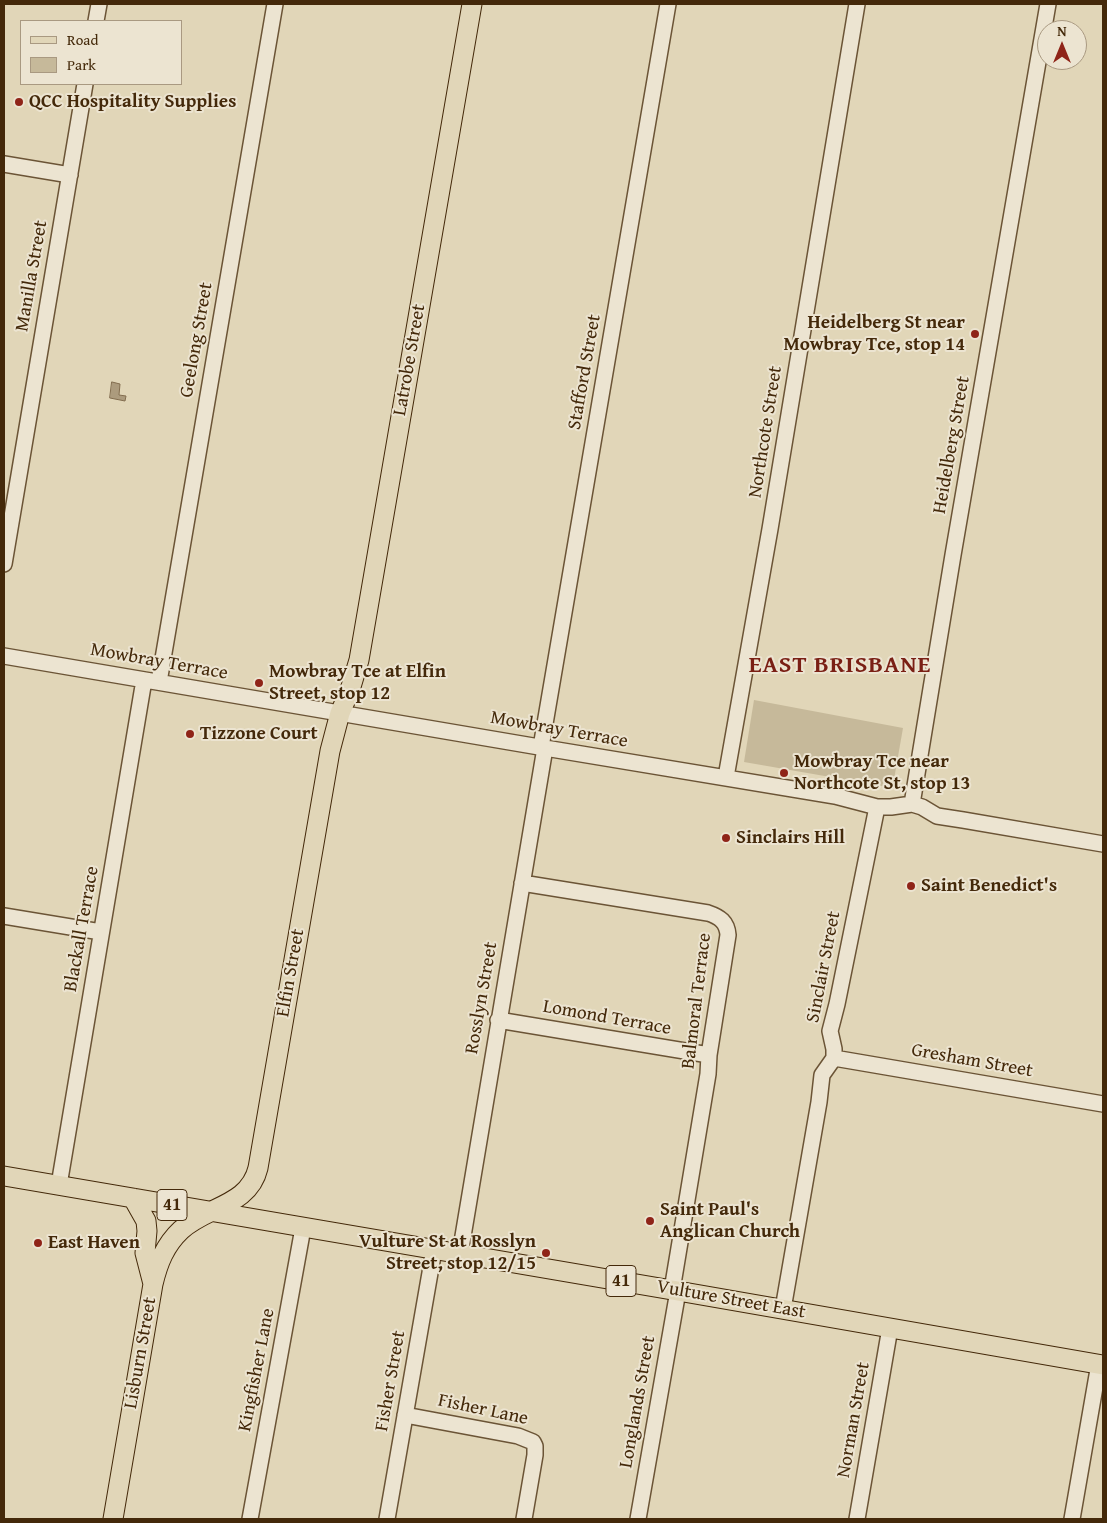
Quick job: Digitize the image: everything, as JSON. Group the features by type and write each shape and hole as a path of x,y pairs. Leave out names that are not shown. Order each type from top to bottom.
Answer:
{"main road":[{"name":"Latrobe Street","path":"340,713 350,690 359,660 472,4"},
{"name":"Elfin Street","path":"212,1211 235,1199 247,1190 254,1180 258,1168 319,809 330,751 340,713"},
{"name":"Vulture Street East","path":"4,1176 675,1290 1101,1365"},
{"path":"133,1198 146,1223 145,1253 153,1284"},
{"name":"Lisburn Street","path":"113,1519 158,1264 169,1244 186,1226 212,1211"}],"street":[{"path":"96,20 99,4"},
{"name":"Geelong Street","path":"152,681 275,4"},
{"name":"Stafford Street","path":"543,748 668,4"},
{"name":"Northcote Street","path":"726,777 770,529 857,4"},
{"name":"Heidelberg Street","path":"912,804 1048,4"},
{"name":"Manilla Street","path":"4,564 85,85"},
{"path":"4,164 70,175"},
{"name":"Mowbray Terrace","path":"4,656 543,748 726,777 835,796 877,807 912,804"},
{"name":"Blackall Terrace","path":"59,1185 101,932 152,681"},
{"name":"Rosslyn Street","path":"460,1254 543,748"},
{"path":"912,804 922,807 942,818 1103,844"},
{"name":"Sinclair Street","path":"834,1058 830,1031 831,1024 837,1004 877,807"},
{"name":"Balmoral Terrace","path":"522,883 708,913 719,917 725,923 728,935 708,1056 708,1074 675,1290"},
{"path":"4,916 101,932"},
{"name":"Lomond Terrace","path":"498,1020 708,1056"},
{"path":"783,1309 819,1102 820,1080 834,1058"},
{"name":"Gresham Street","path":"834,1058 1103,1104"},
{"name":"Kingfisher Lane","path":"250,1519 303,1228"},
{"name":"Fisher Street","path":"387,1519 434,1250"},
{"name":"Longlands Street","path":"638,1519 675,1290"},
{"name":"Norman Street","path":"857,1519 890,1328"},
{"path":"1072,1519 1101,1365"},
{"name":"Fisher Lane","path":"405,1415 518,1436 533,1442 535,1455 524,1519"}],"green space":[{"path":"754,700 903,728 893,785 888,787 744,762"}],"shaded area":[{"path":"112,382 120,384 119,395 126,396 125,401 110,398"}],"place":[{"name":"QCC Hospitality Supplies","path":"19,102"},
{"name":"Heidelberg St near Mowbray Tce, stop 14","path":"975,334"},
{"name":"Mowbray Tce at Elfin Street, stop 12","path":"259,683"},
{"name":"Tizzone Court","path":"190,734"},
{"name":"Mowbray Tce near Northcote St, stop 13","path":"784,773"},
{"name":"Sinclairs Hill","path":"726,838"},
{"name":"Saint Benedict's","path":"911,886"},
{"name":"Saint Paul's Anglican Church","path":"650,1221"},
{"name":"East Haven","path":"38,1243"},
{"name":"Vulture St at Rosslyn Street, stop 12/15","path":"546,1253"}],"district":[{"name":"EAST BRISBANE","path":"840,666"}]}
